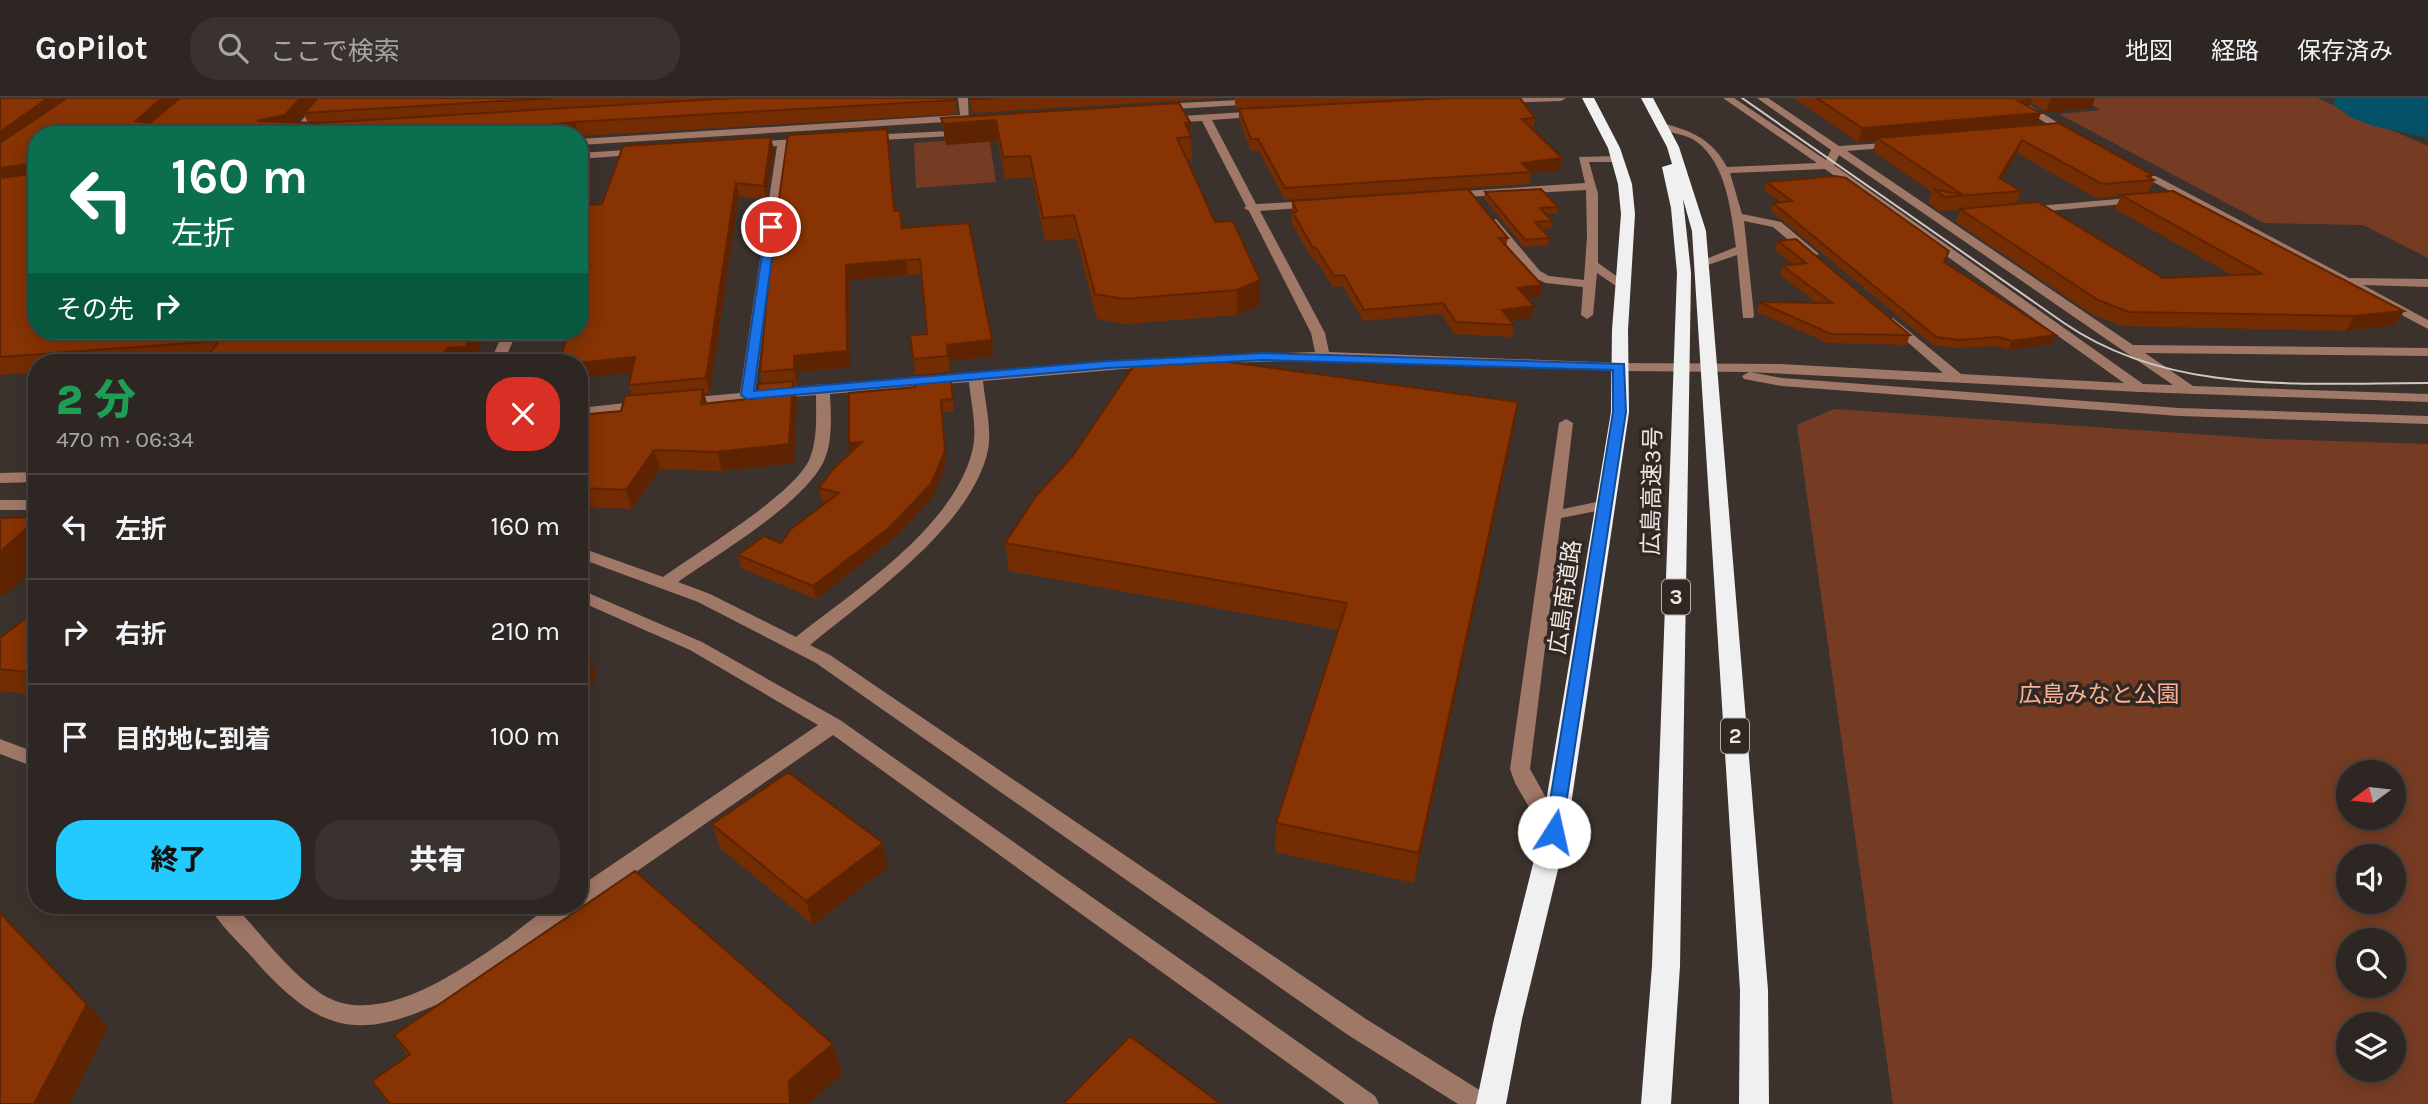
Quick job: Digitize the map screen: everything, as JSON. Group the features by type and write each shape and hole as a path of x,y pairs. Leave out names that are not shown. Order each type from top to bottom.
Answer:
{"highway":[{"name":"広島南道路","path":"1491,1104 1508,1018 1554,832 1620,412 1623,285 1628,215 1625,184 1618,159 1588,98"},
{"name":"広島高速3号","path":"1637,98 1650,119 1667,162 1678,208 1684,273 1666,966 1656,1104"},
{"name":"2","path":"1647,98 1689,188 1699,231 1755,990 1755,1104"}],"street":[{"path":"963,98 965,121"},
{"path":"1485,101 1561,98"},
{"path":"1728,98 2179,412"},
{"path":"1762,98 2093,327 2191,390"},
{"path":"2011,98 2085,142"},
{"path":"1145,108 1269,100"},
{"path":"302,126 327,102"},
{"path":"1157,121 1277,113"},
{"path":"1205,117 1250,208 1318,333 1323,356"},
{"path":"892,136 896,130 965,121"},
{"path":"588,140 610,136 965,121 977,124 851,139"},
{"path":"1662,126 1700,139 1713,152 1723,170 1737,216 1748,315"},
{"path":"2037,132 2063,130"},
{"path":"743,146 824,141"},
{"path":"747,395 783,143"},
{"path":"1837,149 1904,143"},
{"path":"1828,166 1837,149"},
{"path":"588,158 649,152"},
{"path":"1587,315 1591,264 1590,186 1589,172 1583,159 1618,159"},
{"path":"2118,159 2428,325"},
{"path":"1723,170 1828,166"},
{"path":"1432,196 1474,198 1590,186"},
{"path":"2009,211 2187,196"},
{"path":"1250,208 1328,203"},
{"path":"1486,213 1536,274 1546,279 1590,284"},
{"path":"1737,216 1777,224 1829,268"},
{"path":"1908,221 1954,216"},
{"path":"1702,263 1741,248"},
{"path":"1591,264 1623,285"},
{"path":"2346,281 2428,284"},
{"path":"1880,312 1956,377"},
{"path":"2130,349 2428,352"},
{"path":"588,411 1108,364 1323,356 1620,367 1780,368 2141,388 2428,398"},
{"path":"1711,369 1782,382 2179,412 2428,420"},
{"path":"798,645 918,543 962,496 980,449 975,376"},
{"path":"664,583 787,494 810,472 820,449 822,388"},
{"path":"2179,412 2191,390"},
{"path":"1554,832 1524,783 1520,769 1566,423"},
{"path":"0,478 28,477"},
{"path":"0,505 28,505"},
{"path":"1554,515 1606,505"},
{"path":"588,555 664,583 798,645 1357,1027 1480,1104"},
{"path":"588,598 718,657 833,725 1366,1104"},
{"path":"588,894 833,725"},
{"path":"0,746 28,757"},
{"path":"228,914 296,986 328,1010 350,1016 393,1012 440,994 559,914"}],"green space":[{"path":"2080,98 2317,98 2428,146 2428,258 2363,225 2264,223 2059,114 2101,110"},
{"path":"989,138 996,182 916,188 914,143"},
{"name":"広島みなと公園","path":"1834,409 2268,439 2428,444 2428,1104 1893,1104 1797,425"}],"water":[{"path":"2336,98 2428,98 2428,138 2373,126 2352,118 2332,104"}],"building":[{"path":"0,98 48,98 0,132"},
{"path":"67,98 162,98 136,121 150,123 180,98 300,98 285,115 257,121 317,123 734,98 955,98 536,126 28,126 28,164 0,168 0,143"},
{"path":"318,98 552,98 304,113"},
{"path":"1448,98 1520,98 1535,118 1522,119 1562,158 1522,163 1531,172 1285,188 1258,139 1251,139 1239,109"},
{"path":"1817,98 2027,98 2031,100 2018,101 2041,113 1862,128"},
{"path":"1179,103 1190,122 1185,123 1191,137 1177,138 1215,222 1233,221 1260,280 1237,290 1125,299 1095,294 1074,215 1043,218 1030,156 1003,157 996,120 943,124 941,118"},
{"path":"2059,123 2153,175 2147,176 2154,180 2102,184 2022,140 1999,178 2021,191 1945,197 1933,189 1963,195 1877,138"},
{"path":"887,129 894,211 900,211 902,228 969,223 992,340 947,345 948,356 913,359 910,335 927,334 920,259 846,265 847,351 794,356 794,369 760,372 770,262 788,135"},
{"path":"771,137 764,186 736,183 706,378 629,385 635,357 588,362 588,354 562,354 566,340 588,340 588,210 590,205 602,204 623,146"},
{"path":"28,174 28,340 469,340 466,347 447,348 444,354 209,354 219,341 0,357 0,178"},
{"path":"1835,176 1846,178 1949,251 1944,262 2056,335 2012,341 1999,337 1959,340 1936,337 1773,203 1792,201 1766,182"},
{"path":"1468,189 1508,238 1499,238 1542,285 1518,288 1534,306 1502,310 1514,325 1456,322 1443,303 1364,310 1344,275 1334,276 1316,248 1313,248 1293,213 1297,211 1292,201"},
{"path":"1541,189 1558,207 1540,208 1552,221 1535,222 1550,238 1525,240 1485,192"},
{"path":"2173,191 2404,311 2354,316 2129,312 2098,300 1960,209 2038,202 2163,278 2262,274 2121,195"},
{"path":"1796,239 1910,335 1831,334 1759,302 1832,303 1783,266 1806,263 1778,241"},
{"path":"1208,359 1518,402 1419,853 1276,823 1347,603 1005,543 1036,496 1072,457 1136,362"},
{"path":"950,373 953,399 941,400 945,451 931,484 890,527 813,586 738,555 764,536 781,543 791,529 839,493 819,488 833,469 862,442 849,443 849,393 915,387 914,376"},
{"path":"793,381 789,444 717,452 654,450 626,490 588,488 588,414 621,411 625,396 703,389 701,404 757,398 758,384"},
{"path":"28,517 28,527 0,552 0,518"},
{"path":"28,617 28,672 0,669 0,638"},
{"path":"788,772 883,843 806,901 712,824"},
{"path":"635,871 833,1044 789,1081 790,1104 390,1104 372,1081 410,1054 394,1035 572,914 588,914 588,903"},
{"path":"0,913 87,1004 34,1104 0,1104"},
{"path":"1130,1036 1221,1104 1063,1104"}],"tram line":[{"path":"1742,98 2064,323 2105,347 2148,363 2193,374 2240,380 2334,384 2428,383"}],"route":[{"path":"771,227 747,395 1108,364 1263,356 1620,367 1620,412 1586,643 1554,832"}]}
